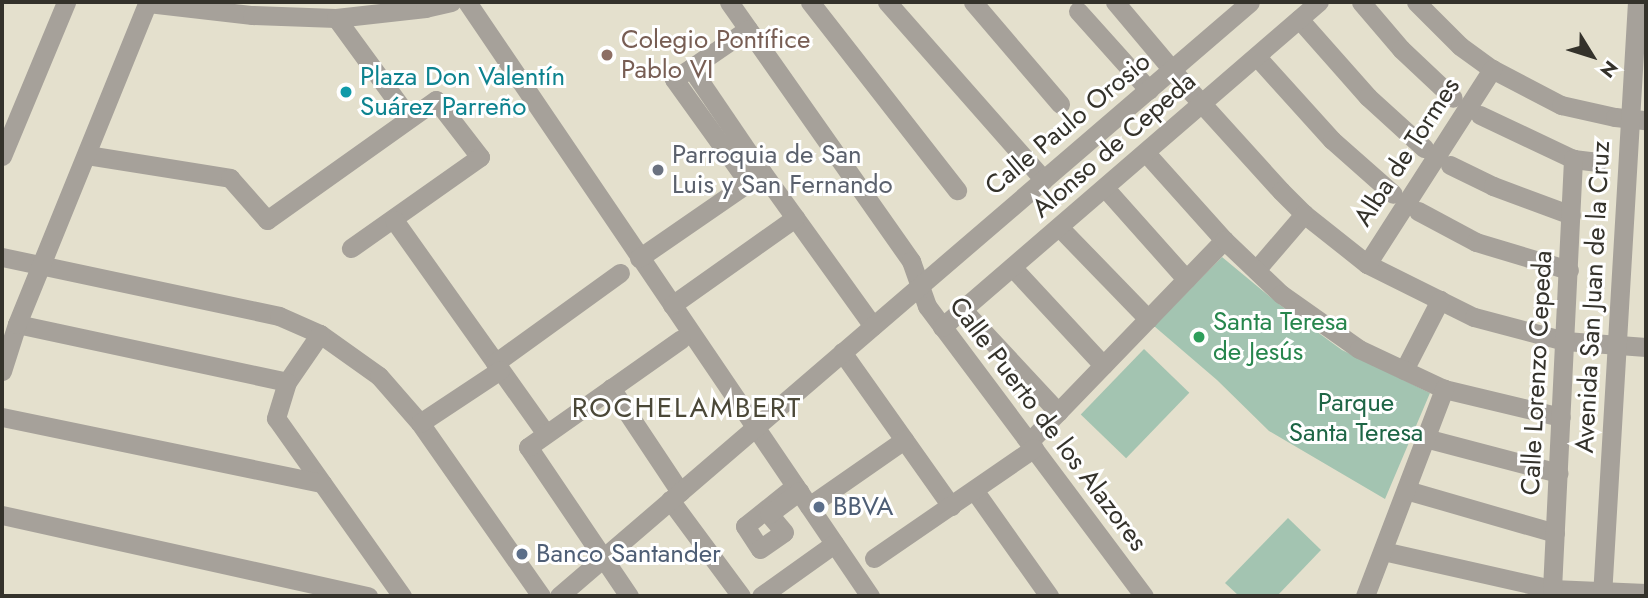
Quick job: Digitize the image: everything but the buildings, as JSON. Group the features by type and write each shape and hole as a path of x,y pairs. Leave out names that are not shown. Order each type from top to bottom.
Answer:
{"street":[{"path":"2,156 66,2"},
{"path":"2,371 17,324 148,2 252,15 336,18 425,8 451,2"},
{"path":"467,2 801,494 864,594"},
{"name":"Calle Puerto de los Alazores","path":"729,2 911,261 927,306 1144,596"},
{"path":"810,2 957,191"},
{"path":"887,2 1044,180"},
{"path":"973,2 1060,104"},
{"path":"1115,2 1202,105 1304,214 1367,264 1474,317 1565,341 1646,347"},
{"name":"Calle Paulo Orosio","path":"559,596 1250,2"},
{"name":"Alonso de Cepeda","path":"942,327 1319,2"},
{"path":"1361,2 1401,49 1453,98"},
{"path":"1416,2 1460,46 1492,69 1561,105 1638,120"},
{"name":"Avenida San Juan de la Cruz","path":"1602,594 1616,345 1637,162 1637,2"},
{"path":"1078,11 1149,90"},
{"path":"336,18 409,118"},
{"path":"1299,19 1368,97 1424,148"},
{"path":"748,29 674,79 740,171 759,167"},
{"path":"1256,57 1332,140 1393,194"},
{"name":"Alba de Tormes","path":"1367,264 1492,69"},
{"path":"87,155 230,178 267,220 436,100 480,158 351,248"},
{"path":"1480,116 1573,159 1598,162"},
{"path":"1146,153 1224,240 1281,295 1359,349 1444,389 1561,417"},
{"name":"Calle Lorenzo Cepeda","path":"1552,589 1573,159"},
{"path":"1450,165 1493,186 1571,215"},
{"path":"639,258 759,167"},
{"path":"759,167 873,326"},
{"path":"1105,188 1186,279"},
{"path":"1418,211 1476,242 1569,270"},
{"path":"1256,270 1304,214"},
{"path":"672,305 795,218"},
{"path":"394,220 546,434"},
{"path":"1059,227 1147,319"},
{"path":"874,558 974,490 1032,445 1058,412 1224,240"},
{"path":"2,257 279,316 320,334 379,376 420,423 541,596"},
{"path":"1012,267 1103,365"},
{"path":"420,423 620,273"},
{"path":"1404,370 1440,300"},
{"path":"962,309 1058,412"},
{"path":"17,324 287,382"},
{"path":"320,334 287,382 276,418 402,596"},
{"path":"629,596 528,447 681,340"},
{"path":"842,352 951,506"},
{"path":"611,388 675,496 741,596"},
{"path":"1365,596 1444,389"},
{"path":"2,417 322,483"},
{"path":"1425,438 1558,473"},
{"path":"801,494 904,440"},
{"path":"974,490 1049,596"},
{"path":"1406,490 1555,533"},
{"path":"2,515 368,596"},
{"path":"761,596 834,544"},
{"path":"1382,551 1552,589 1602,594 1646,593"}],"green space":[{"name":"Parque Santa Teresa","path":"1222,257 1280,305 1342,350 1430,393 1385,499 1269,431 1217,380 1154,326"},
{"path":"1144,349 1189,393 1126,458 1081,414"},
{"path":"1288,518 1321,550 1277,596 1239,596 1225,583"}],"place":[{"name":"Colegio Pontífice Pablo VI","path":"607,55"},
{"name":"Plaza Don Valentín Suárez Parreño","path":"346,92"},
{"name":"Parroquia de San Luis y San Fernando","path":"658,170"},
{"name":"Santa Teresa de Jesús","path":"1199,337"},
{"name":"BBVA","path":"819,507"},
{"name":"Banco Santander","path":"522,554"}],"district":[{"name":"ROCHELAMBERT","path":"687,408"}]}
